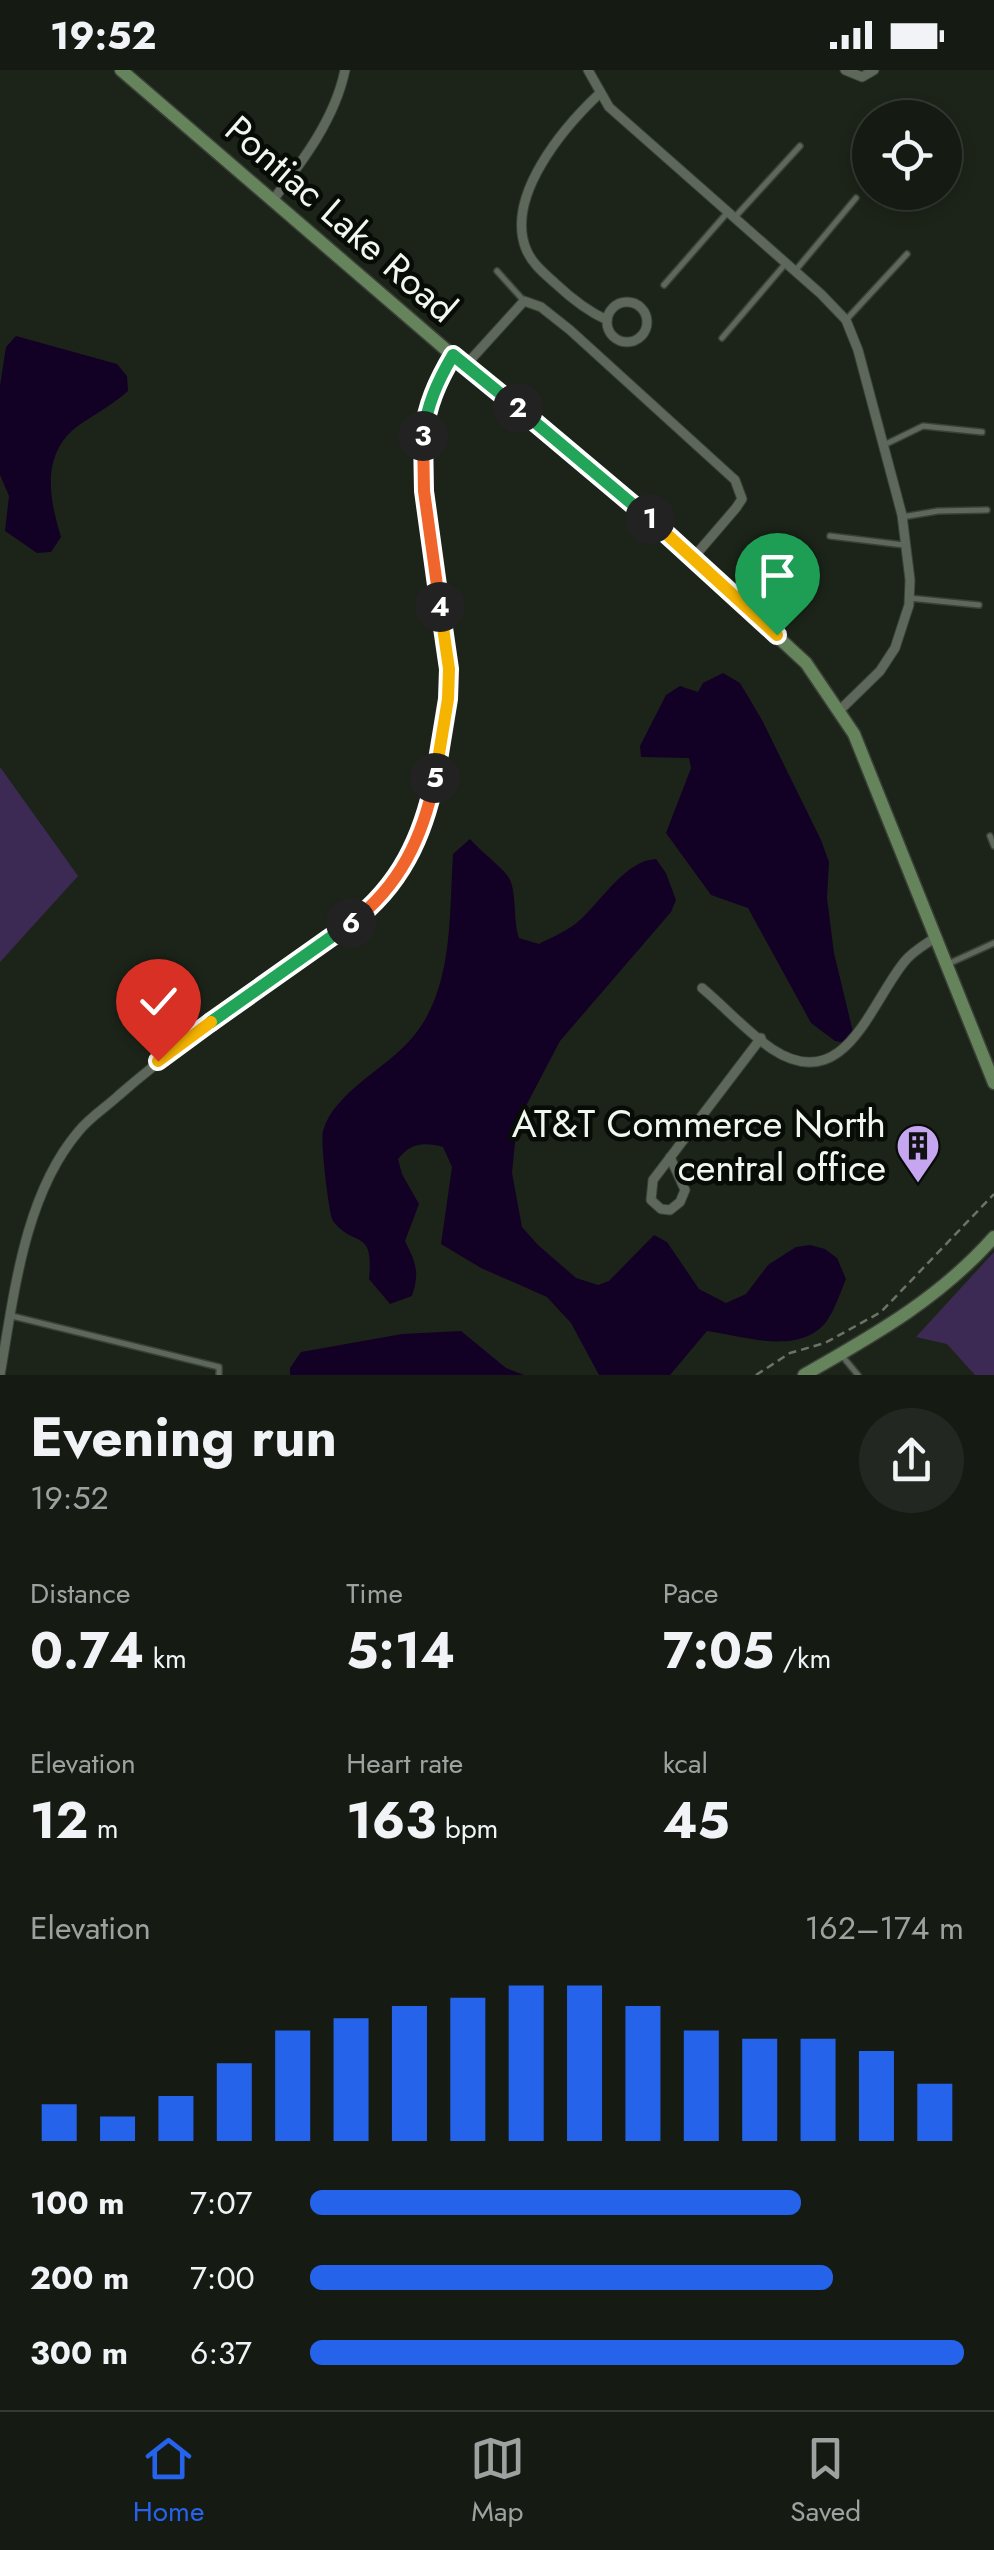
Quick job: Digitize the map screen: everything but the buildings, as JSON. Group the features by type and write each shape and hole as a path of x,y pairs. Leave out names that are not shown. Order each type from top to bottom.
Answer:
{"street":[{"name":"Pontiac Lake Road","path":"122,70 694,558 806,663 854,734 994,1083"},
{"path":"272,200 314,144 345,70"},
{"path":"588,70 599,94 626,122 846,320 858,350 902,517 909,598 896,648 839,711"},
{"path":"845,70 862,77 874,70"},
{"path":"599,94 578,114 534,172 528,186 523,229 526,250 535,265 576,302 607,320 611,334 623,342 642,336 648,324 644,311 626,302 613,307 607,320"},
{"path":"465,366 524,301 541,306 570,330 734,480 741,491 742,499 694,558"},
{"path":"0,1375 40,1202 78,1131 194,1033 376,904 412,852 434,783 449,669 428,532 421,450 427,408 436,382 453,355"},
{"path":"702,988 774,1050 804,1062 828,1060 856,1037 907,959 936,937"},
{"path":"670,1157 685,1190 680,1202 670,1210 660,1209 651,1200 653,1180 670,1157 760,1038"},
{"path":"804,1375 896,1324 940,1291 994,1238"}],"lane":[{"path":"664,285 800,146"},
{"path":"795,271 852,203"},
{"path":"846,320 907,254"},
{"path":"722,338 786,264"},
{"path":"498,272 524,301"},
{"path":"884,445 923,426 982,432"},
{"path":"902,517 938,511 987,510"},
{"path":"830,536 907,546"},
{"path":"909,598 980,605"},
{"path":"990,836 994,846"},
{"path":"948,964 994,943"},
{"path":"11,1316 220,1367 219,1375"},
{"path":"841,1355 858,1375"}],"path":[{"path":"756,1375 790,1353 825,1343 881,1312 994,1194"}],"shaded area":[{"path":"16,336 117,364 127,376 128,391 82,423 60,446 51,474 51,490 61,537 51,552 37,553 5,531 9,496 0,475 0,386 6,347"},
{"path":"723,673 740,683 762,720 829,862 827,898 834,953 853,1032 845,1043 835,1041 811,1023 748,908 711,895 666,833 691,768 689,758 641,757 640,746 666,695 680,686 698,692 703,683"},
{"path":"0,767 78,876 0,962"},
{"path":"470,839 510,880 519,938 539,944 577,923 625,873 645,861 656,859 676,900 671,912 560,1041 517,1123 512,1173 522,1227 576,1278 598,1285 609,1281 654,1235 667,1242 699,1289 726,1303 746,1294 768,1265 796,1247 825,1249 837,1258 846,1279 835,1307 815,1332 786,1341 770,1341 707,1331 670,1375 599,1375 571,1323 547,1297 481,1268 441,1244 452,1167 443,1147 430,1145 413,1147 398,1159 419,1204 405,1241 416,1268 412,1296 390,1304 369,1279 366,1245 341,1229 331,1216 323,1131 338,1104 401,1049 426,1019 436,997 447,950 453,854"},
{"path":"994,1252 994,1375 975,1375 947,1344 916,1337"},
{"path":"461,1331 506,1368 524,1375 290,1375 290,1368 301,1352 402,1334"}],"place":[{"name":"AT&T Commerce North central office","path":"918,1184"}],"route":[{"path":"158,1061 376,904 412,852 434,783 449,669 428,532 421,450 427,408 436,382 453,355 638,510 777,635"}]}
